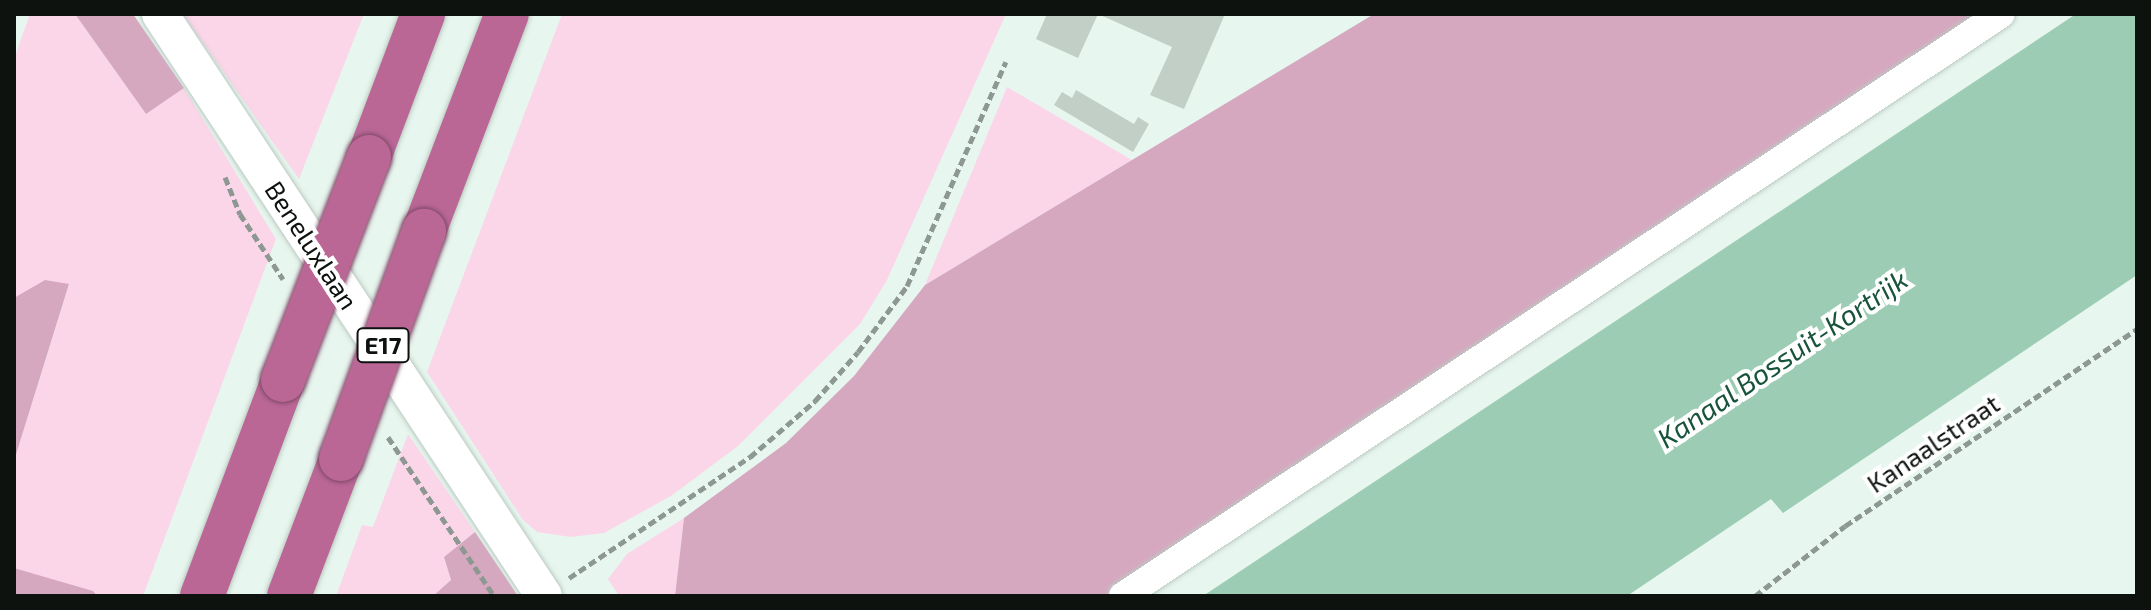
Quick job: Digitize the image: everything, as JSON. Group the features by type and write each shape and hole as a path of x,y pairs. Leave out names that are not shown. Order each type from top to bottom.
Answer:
{"highway":[{"path":"202,596 423,14"},
{"name":"E17","path":"289,596 507,14"}],"street":[{"name":"Beneluxlaan","path":"160,14 544,595"},
{"path":"1123,596 2001,14"}],"path":[{"path":"544,595 750,457 815,401 858,352 907,286 1006,62"},
{"name":"Kanaalstraat","path":"1755,596 1845,526 2137,329"}],"shaded area":[{"path":"30,14 75,14 146,114 184,88 276,239 143,596 97,596 14,568 14,461 69,285 14,298 14,59"},
{"path":"75,14 133,14 184,88 146,114"},
{"path":"185,14 364,14 299,179 183,15"},
{"path":"562,14 1006,14 887,280 860,324 738,446 671,496 604,533 571,537 537,532 523,520 427,372"},
{"path":"1374,14 1987,14 1108,596 675,596 684,518 786,443 854,376 925,285"},
{"path":"1007,87 1132,160 925,285"},
{"path":"45,280 69,284 14,461 14,298"},
{"path":"408,434 475,532 444,557 451,580 433,596 336,596 362,525 373,527"},
{"path":"684,518 675,596 619,596 608,579 627,554"},
{"path":"475,532 518,596 433,596 451,580 444,557"},
{"path":"14,568 93,591 97,596 14,596"}],"water":[{"name":"Kanaal Bossuit-Kortrijk","path":"2076,14 2137,14 2137,275 1783,513 1771,499 1627,596 1203,596"}],"building":[{"path":"1047,14 1098,14 1078,58 1036,39"},
{"path":"1098,14 1225,14 1184,109 1150,95 1172,47"},
{"path":"1076,90 1134,124 1138,117 1149,124 1133,152 1054,105 1062,92 1072,98"}]}
